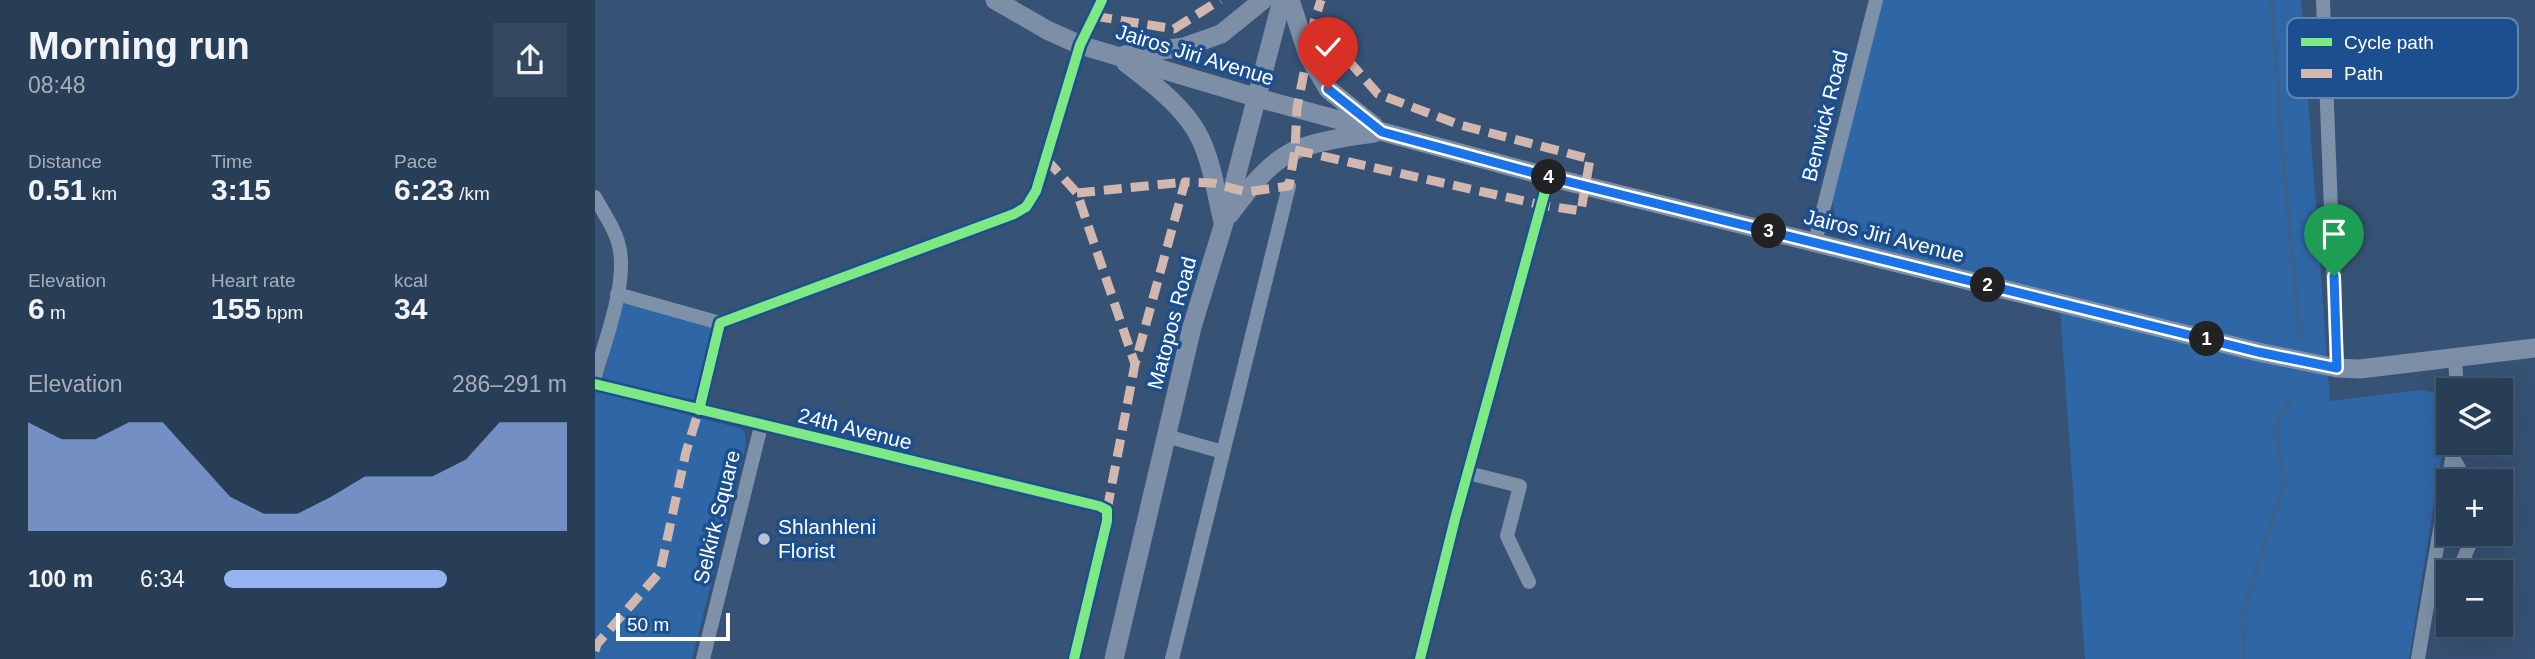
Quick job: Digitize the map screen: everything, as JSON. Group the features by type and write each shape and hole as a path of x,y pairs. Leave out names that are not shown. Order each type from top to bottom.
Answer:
{"main road":[{"name":"Jairos Jiri Avenue","path":"995,0 1047,30 1080,45 1258,98 1549,177 2258,352 2337,368 2360,369 2535,348"},
{"path":"1117,55 1184,47 1221,34 1263,0"},
{"name":"Matopos Road","path":"1114,659 1192,327 1224,223 1282,0"},
{"path":"1290,0 1308,55 1328,89 1382,132"},
{"path":"1117,55 1168,97 1192,124 1207,158 1224,223"},
{"path":"1224,223 1250,187 1295,150 1382,132"}],"street":[{"path":"617,294 720,323 1014,214 1026,206 1039,183 1080,45 1103,0"},
{"name":"Benwick Road","path":"1815,242 1876,0"},
{"path":"2323,0 2324,18"},
{"path":"2327,98 2337,368"},
{"path":"1420,659 1549,177"},
{"path":"1173,659 1289,186"},
{"path":"595,197 613,230 620,251 617,294 595,377"},
{"path":"699,410 720,323"},
{"path":"2455,359 2456,378"},
{"name":"24th Avenue","path":"595,384 1100,506 1107,510 1107,521 1073,659"},
{"name":"Selkirk Square","path":"703,659 761,426"},
{"path":"1166,436 1223,452"},
{"path":"1468,473 1520,486 1507,536 1529,582"},
{"path":"2418,659 2438,546"},
{"path":"2429,599 2436,600"}],"shaded area":[{"path":"1882,0 2301,0 2302,18 2287,18 2287,98 2308,98 2330,401 2419,390 2436,393 2436,455 2442,455 2440,469 2436,469 2436,491 2409,659 2085,659 2059,295 1850,242 1837,225 1832,200"},
{"path":"622,303 713,327 694,402 603,378"},
{"path":"595,391 739,428 745,432 746,445 692,659 595,659"}],"waterway":[{"path":"2272,0 2281,136 2300,336"},
{"path":"2244,659 2243,612 2284,483 2275,426 2292,397"}],"marked path":[{"path":"1094,16 1174,29 1220,0"},
{"path":"1107,510 1135,364 1185,182 1213,183 1246,192 1289,186 1295,150 1297,108 1321,0"},
{"path":"1295,150 1542,205 1581,211 1590,159 1460,125 1378,94 1314,22"},
{"path":"1046,159 1077,193 1135,364"},
{"path":"1077,193 1185,182"},
{"path":"595,651 597,644 660,572 686,452 699,410"}],"cycle path":[{"path":"699,410 720,323 1014,214 1026,207 1036,191 1080,45 1102,0"},
{"path":"1420,659 1455,519 1549,177"},
{"path":"595,384 1107,510 1107,521 1074,659"}],"place":[{"name":"Shlanhleni Florist","path":"764,539"}],"route":[{"path":"1328,89 1382,132 1549,177 2258,352 2337,368 2334,276"}]}
